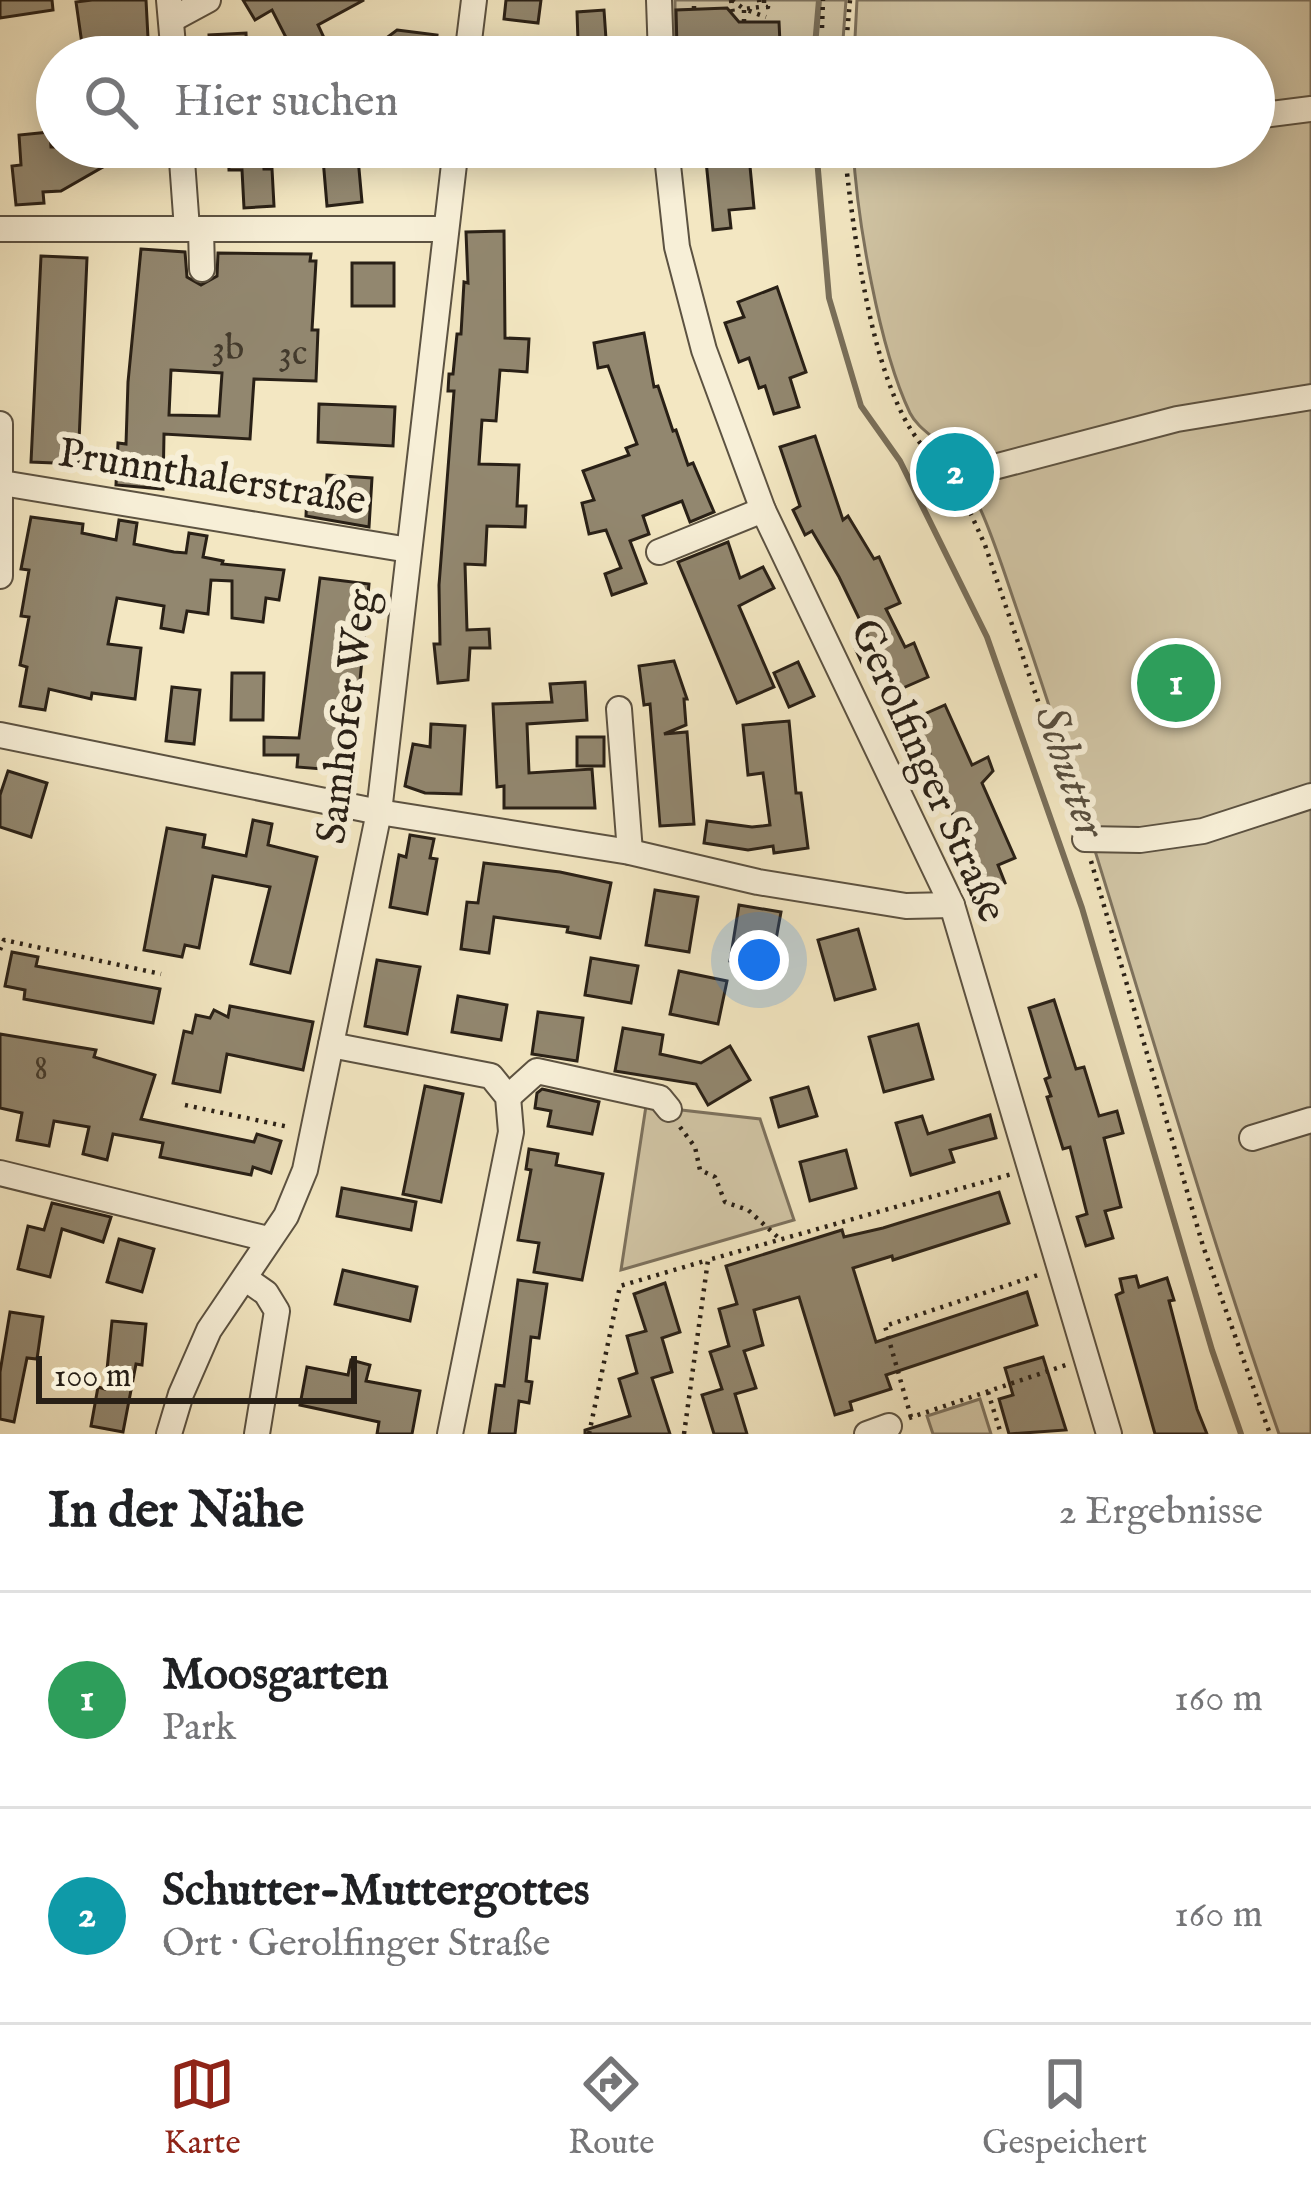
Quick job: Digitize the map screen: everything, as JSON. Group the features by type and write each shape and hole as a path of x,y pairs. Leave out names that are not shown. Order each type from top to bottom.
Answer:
{"street":[{"path":"170,10 208,0"},
{"path":"470,36 474,0"},
{"path":"659,0 660,36"},
{"path":"1275,114 1311,110"},
{"path":"184,168 202,269"},
{"name":"Samhofer Weg","path":"169,1434 209,1330 286,1216 305,1170 379,812 453,168"},
{"name":"Gerolfinger Straße","path":"668,168 677,247 704,350 763,510 952,905 1109,1434"},
{"path":"0,229 446,229"},
{"path":"950,469 994,467 1177,419 1311,397"},
{"path":"0,424 0,576"},
{"name":"Prunnthalerstraße","path":"2,483 409,550"},
{"path":"659,552 763,510"},
{"path":"619,709 630,852"},
{"path":"0,735 379,812 630,852 800,889 907,906 952,905"},
{"path":"1085,839 1140,840 1203,831 1311,796"},
{"path":"331,1045 491,1076 508,1097 511,1132 450,1434"},
{"path":"508,1097 537,1071 660,1098 668,1109"},
{"path":"1252,1138 1311,1120"},
{"path":"0,1173 268,1239"},
{"path":"246,1279 266,1293 277,1311 257,1434"}],"path":[{"path":"694,0 694,9"},
{"path":"732,0 767,20 765,2"},
{"path":"732,0 733,14"},
{"path":"822,28 824,0"},
{"path":"847,36 850,0"},
{"path":"744,9 765,2"},
{"path":"744,9 744,22"},
{"path":"846,168 876,339 897,404 927,452 950,469 985,544 1085,839 1203,1246 1270,1434"},
{"path":"0,950 4,940 161,974"},
{"path":"185,1105 313,1132"},
{"path":"668,1109 695,1147 700,1170 716,1177 724,1202 748,1210 781,1240"},
{"path":"590,1434 620,1286 1029,1169"},
{"path":"809,1232 812,1241"},
{"path":"684,1434 708,1260"},
{"path":"1059,1268 886,1326 889,1426 1086,1358"},
{"path":"988,1392 1001,1434"}],"shaded area":[{"path":"675,0 846,0 843,36 675,36"},
{"path":"857,0 1311,0 1311,1434 1279,1434 1049,705 987,524 959,469 944,447 913,419 899,386 871,283 855,168 1275,168 1275,36 855,36"},
{"path":"646,1106 760,1119 794,1220 621,1270"},
{"path":"980,1399 991,1434 933,1434 927,1416"}],"building":[{"path":"0,0 52,0 53,10 0,18"},
{"path":"146,0 148,36 81,36 76,2"},
{"path":"243,0 364,0 318,25 323,36 285,36 272,10 255,20"},
{"path":"506,0 541,0 538,23 504,19"},
{"path":"727,8 739,22 779,22 780,36 677,36 676,10"},
{"path":"604,10 606,36 578,36 577,12"},
{"path":"397,30 437,35 437,36 389,36"},
{"path":"36,133 36,168 101,168 61,191 43,192 44,203 16,205 12,166 21,165 19,135"},
{"path":"324,168 359,168 362,202 327,206"},
{"path":"707,168 750,168 754,208 729,210 731,228 713,230"},
{"path":"272,169 274,206 244,208 242,170 229,170"},
{"path":"504,231 505,338 529,339 527,372 500,370 496,421 482,420 479,464 519,465 517,506 526,506 525,527 487,526 485,565 465,564 467,630 489,629 490,648 470,648 468,680 438,683 434,644 440,644 439,585 454,391 448,391 449,374 453,374 457,334 461,334 464,282 468,283 466,232"},
{"path":"141,249 185,252 187,277 201,285 217,276 218,253 311,254 310,261 316,261 312,330 318,330 316,381 254,379 250,439 164,434 163,489 116,485 118,443 126,444","holes":["171,370 222,373 219,416 169,415"]},
{"path":"41,256 87,258 78,464 31,462"},
{"path":"352,263 394,263 394,306 352,306"},
{"path":"777,287 806,372 790,378 799,407 774,414 749,358 739,362 725,323 744,317 738,302"},
{"path":"644,333 654,387 658,386 688,465 693,463 714,512 690,522 682,501 643,516 649,534 630,541 646,583 612,595 605,574 621,568 606,530 589,534 582,503 594,500 583,471 629,455 626,448 637,444 608,366 598,368 594,343"},
{"path":"319,404 395,407 393,446 318,442"},
{"path":"815,436 843,520 848,516 874,559 879,557 900,603 886,609 905,647 914,643 928,677 896,691 881,654 862,663 855,648 869,639 812,531 805,535 793,510 800,506 780,447"},
{"path":"327,475 372,478 369,527 306,516 307,492 326,493"},
{"path":"31,517 83,524 82,533 116,540 119,520 137,523 134,544 174,552 186,553 189,533 207,536 203,557 222,564 284,570 279,600 266,598 263,622 232,618 232,581 211,580 208,614 187,611 183,632 161,628 164,606 117,598 108,644 141,648 135,699 92,693 91,699 49,689 45,710 20,706 27,667 20,665 29,617 21,616 29,570 21,569"},
{"path":"728,542 740,578 763,567 774,588 739,606 774,687 737,703 678,562"},
{"path":"320,578 369,584 346,771 297,767 298,755 264,755 264,737 299,738"},
{"path":"674,661 687,699 686,725 664,734 687,732 694,824 660,826 650,704 644,705 639,666"},
{"path":"798,662 814,696 789,707 774,673"},
{"path":"232,673 264,673 263,720 231,720"},
{"path":"585,682 587,720 527,724 529,773 592,769 595,808 504,808 504,786 497,787 493,704 552,702 550,684"},
{"path":"172,687 200,690 194,744 166,741"},
{"path":"945,705 972,765 988,757 993,771 982,783 1015,858 998,865 1005,883 982,892 930,754 911,720"},
{"path":"789,721 796,793 801,793 808,848 774,853 773,846 748,850 704,843 707,821 770,825 763,773 748,775 743,725"},
{"path":"431,724 465,726 461,794 425,793 405,786 413,744 430,747"},
{"path":"577,737 604,737 604,766 577,766"},
{"path":"8,771 47,783 31,837 0,827 0,795"},
{"path":"253,820 272,824 268,845 317,857 290,973 251,964 270,887 213,876 199,948 185,945 182,957 144,950 167,828 205,835 203,847 246,856"},
{"path":"410,835 434,839 430,858 437,859 427,914 390,907 399,855 406,857"},
{"path":"484,863 611,883 600,938 567,932 568,927 494,917 489,953 461,949 467,902 478,903"},
{"path":"655,890 698,897 689,952 646,945"},
{"path":"739,905 781,912 771,967 730,961"},
{"path":"858,929 875,989 835,1000 818,940"},
{"path":"12,952 38,957 36,966 160,989 153,1023 24,999 25,990 5,986"},
{"path":"591,958 638,966 631,1003 585,995"},
{"path":"377,960 420,967 407,1034 365,1026"},
{"path":"679,971 727,981 718,1024 670,1014"},
{"path":"458,996 507,1005 501,1040 452,1032"},
{"path":"1054,1000 1076,1069 1084,1067 1099,1116 1117,1111 1123,1133 1104,1138 1121,1207 1105,1211 1113,1238 1086,1246 1077,1217 1087,1214 1070,1147 1063,1149 1047,1097 1051,1096 1045,1079 1050,1077 1029,1008"},
{"path":"230,1006 313,1022 303,1070 227,1054 220,1092 173,1083 184,1031 192,1033 196,1015 210,1018 214,1010 228,1017"},
{"path":"538,1012 583,1018 577,1061 532,1054"},
{"path":"918,1024 933,1079 884,1092 869,1037"},
{"path":"623,1028 663,1035 660,1054 701,1063 730,1046 750,1080 708,1105 696,1084 615,1071"},
{"path":"0,1034 96,1050 94,1057 155,1075 141,1119 254,1142 257,1134 281,1141 271,1173 253,1167 251,1175 160,1157 163,1143 113,1134 107,1160 83,1154 89,1127 54,1121 49,1146 17,1140 22,1113 0,1108"},
{"path":"425,1086 463,1094 441,1202 403,1194"},
{"path":"808,1087 817,1116 779,1127 771,1098"},
{"path":"542,1089 599,1102 592,1134 548,1126 551,1111 535,1108"},
{"path":"990,1115 996,1138 950,1150 954,1162 911,1175 896,1123 922,1116 928,1134"},
{"path":"529,1149 558,1154 556,1165 603,1174 582,1280 534,1272 539,1243 518,1240 531,1170 526,1169"},
{"path":"846,1150 856,1188 810,1201 800,1162"},
{"path":"342,1188 416,1202 411,1230 337,1216"},
{"path":"999,1192 1009,1223 853,1268 876,1342 1027,1292 1037,1325 886,1375 891,1389 850,1402 852,1410 835,1415 799,1297 754,1310 763,1345 744,1351 756,1388 735,1394 747,1434 714,1434 702,1395 722,1389 710,1352 729,1346 719,1309 737,1304 726,1266 842,1230 844,1237 883,1228"},
{"path":"52,1203 111,1217 103,1242 62,1229 50,1277 18,1269 28,1226 44,1230"},
{"path":"119,1239 154,1249 142,1292 107,1282"},
{"path":"343,1270 417,1287 410,1321 335,1304"},
{"path":"1136,1276 1139,1287 1167,1278 1174,1300 1169,1301 1207,1434 1155,1434 1116,1295 1123,1292 1120,1279"},
{"path":"518,1280 547,1284 539,1338 531,1337 526,1381 532,1382 529,1403 519,1401 515,1434 489,1434 496,1385 504,1386"},
{"path":"665,1283 680,1332 662,1338 672,1372 652,1378 670,1434 585,1434 585,1430 630,1416 619,1379 637,1373 627,1336 646,1331 634,1294"},
{"path":"10,1312 43,1317 37,1359 27,1358 14,1422 0,1419 0,1372"},
{"path":"112,1321 146,1324 142,1365 136,1364 123,1432 91,1426 98,1387 105,1389"},
{"path":"1043,1357 1066,1430 1009,1434 999,1399 1013,1395 1005,1368"},
{"path":"351,1360 370,1365 366,1381 420,1391 412,1434 377,1434 379,1422 300,1405 307,1367 348,1375"}],"waterway":[{"name":"Schutter","path":"816,36 819,0"},
{"name":"Schutter","path":"818,168 829,298 861,406 900,461 987,637 1082,908 1241,1434"}],"place":[{"name":"Schutter-Muttergottes","path":"955,472"},
{"name":"Moosgarten","path":"1176,683"}]}
